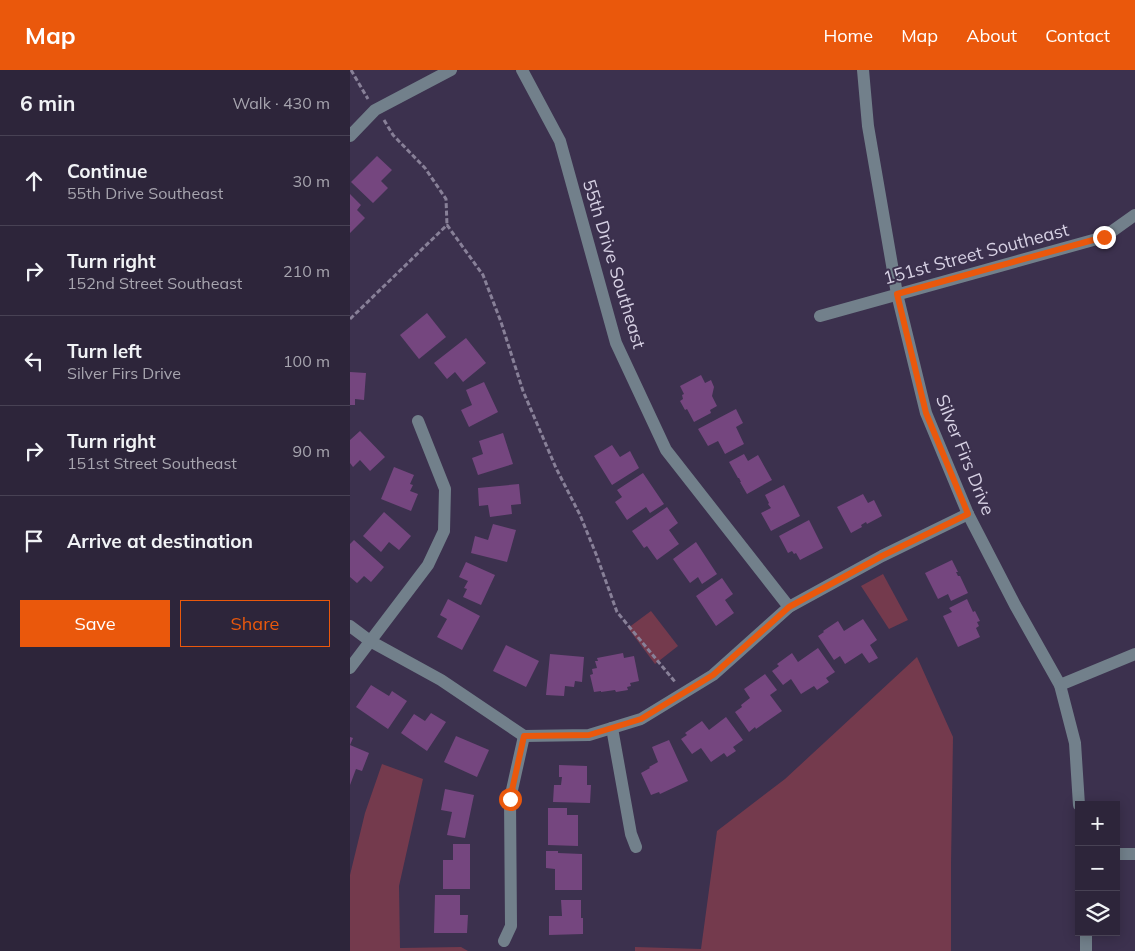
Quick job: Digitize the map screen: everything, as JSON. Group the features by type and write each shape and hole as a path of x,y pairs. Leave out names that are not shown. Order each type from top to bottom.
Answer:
{"street":[{"path":"350,136 376,110 451,70"},
{"name":"55th Drive Southeast","path":"522,70 560,141 616,343 666,450 789,607"},
{"name":"Silver Firs Drive","path":"863,70 868,126 897,294 926,413 968,514 1015,605 1060,685 1075,743 1079,801"},
{"name":"151st Street Southeast","path":"820,316 1104,237 1135,215"},
{"path":"350,668 428,565 444,531 445,489 418,421"},
{"path":"350,626 370,641 441,680 524,736 589,735 641,719 713,675 789,607 882,556 968,514"},
{"path":"1060,685 1135,654"},
{"path":"612,728 631,834 636,847"},
{"path":"504,941 511,926 510,799 524,736"},
{"path":"1120,854 1135,854"},
{"path":"1086,936 1086,951"}],"path":[{"path":"351,70 393,135 425,168 446,199 447,225 483,275 501,322 523,391 556,468 580,515 617,612 684,692"},
{"path":"350,319 447,225"}],"shaded area":[{"path":"883,574 908,620 889,629 861,586"},
{"path":"651,611 678,646 655,664 628,628"},
{"path":"917,657 953,737 951,951 635,951 635,947 701,949 717,831 785,779"},
{"path":"382,764 423,779 399,886 400,948 461,947 468,951 350,951 350,875 365,813"}],"building":[{"path":"377,156 392,170 381,181 388,188 373,203 351,182"},
{"path":"350,194 361,205 357,210 365,218 350,233"},
{"path":"427,313 446,337 419,359 400,335"},
{"path":"466,338 486,363 463,382 455,372 447,379 434,363"},
{"path":"350,372 366,373 364,400 355,399 355,405 350,405"},
{"path":"701,375 705,383 711,380 714,387 712,396 717,406 710,410 711,413 694,422 680,401 683,399 682,395 684,394 680,386"},
{"path":"484,382 498,412 469,427 461,410 472,405 466,390"},
{"path":"736,409 743,423 736,427 744,444 725,454 718,441 708,446 698,429"},
{"path":"360,431 385,457 370,471 360,460 353,467 350,463 350,440"},
{"path":"503,433 513,464 478,475 472,458 483,454 479,441"},
{"path":"612,445 620,457 630,451 639,468 612,485 594,456"},
{"path":"744,454 748,461 758,455 772,480 747,494 729,462"},
{"path":"394,467 414,475 410,484 413,485 410,491 418,494 411,511 381,499"},
{"path":"643,473 664,504 650,513 646,507 627,520 615,502 622,497 617,490"},
{"path":"519,484 521,504 511,505 512,514 490,517 488,505 479,506 478,488"},
{"path":"784,485 800,516 771,531 761,513 771,508 765,495"},
{"path":"863,494 868,503 874,500 882,516 867,524 866,522 861,525 862,527 851,533 837,507"},
{"path":"667,507 678,523 669,530 679,544 657,560 647,546 644,548 632,531"},
{"path":"384,512 411,536 399,550 389,542 381,552 363,536"},
{"path":"809,520 823,548 800,560 796,553 794,554 792,551 788,553 779,536"},
{"path":"493,524 516,530 507,562 471,553 475,536 488,540"},
{"path":"354,540 384,567 371,582 364,576 357,583 350,577 350,544"},
{"path":"696,542 717,574 702,584 698,577 690,583 673,559"},
{"path":"952,560 958,572 956,572 968,593 951,601 948,594 938,599 925,573"},
{"path":"466,562 495,575 481,605 463,597 467,589 464,588 468,581 459,577"},
{"path":"722,578 733,594 725,600 734,613 716,626 696,596"},
{"path":"448,599 480,616 462,650 437,637 447,619 440,615"},
{"path":"967,599 980,621 977,622 979,626 976,628 980,637 958,647 943,616 952,612 949,608"},
{"path":"863,619 877,640 870,645 878,658 869,663 862,653 845,664 840,656 834,660 818,636 838,621 844,631"},
{"path":"506,645 539,661 526,687 493,671"},
{"path":"818,648 835,672 826,678 829,682 817,690 814,686 801,694 791,679 783,685 772,671 779,666 777,664 792,653 798,662"},
{"path":"623,653 624,658 634,656 639,681 630,683 631,686 627,687 628,690 594,692 590,675 593,674 592,669 597,668 595,661 598,661 597,658"},
{"path":"550,654 584,657 582,682 575,681 574,687 565,686 564,696 546,695"},
{"path":"765,674 777,690 770,695 782,711 749,732 735,712 750,698 744,689"},
{"path":"371,685 389,696 392,691 407,701 388,729 356,707"},
{"path":"431,713 446,722 427,751 401,733 414,714 425,721"},
{"path":"726,717 743,740 733,747 736,751 727,757 724,753 711,762 701,748 692,754 681,739 687,735 685,733 702,721 709,730"},
{"path":"456,736 489,750 477,777 444,762"},
{"path":"669,740 688,781 660,794 659,792 651,795 641,773 658,762 652,747"},
{"path":"350,745 369,753 362,771 356,769 350,785"},
{"path":"559,765 587,766 587,785 591,785 590,803 553,802 554,785 561,785 562,777 559,777"},
{"path":"445,789 474,795 465,838 447,835 452,812 441,810"},
{"path":"548,808 567,808 567,815 578,815 578,846 548,845"},
{"path":"453,844 470,844 470,889 443,889 443,860 453,860"},
{"path":"546,851 582,854 582,890 555,890 555,869 546,868"},
{"path":"435,895 460,895 460,915 468,915 467,933 434,933"},
{"path":"561,900 581,900 583,934 549,935 549,916 562,916"}],"route":[{"path":"510,799 524,736 589,735 641,719 713,675 789,607 882,556 968,514 926,413 897,294 1104,237"}]}
